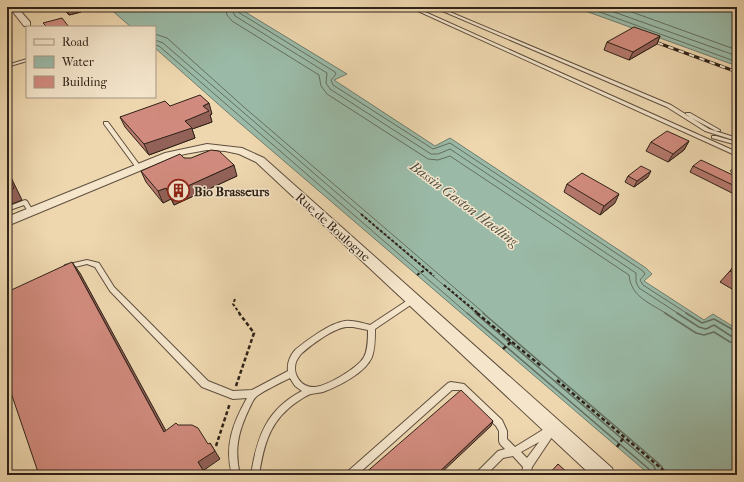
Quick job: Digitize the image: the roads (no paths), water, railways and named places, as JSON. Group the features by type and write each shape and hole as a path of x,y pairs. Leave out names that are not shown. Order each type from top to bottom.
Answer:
{"street":[{"path":"12,7 27,24"},
{"path":"7,16 18,13"},
{"name":"Rue de Boulogne","path":"7,222 176,153 207,147 225,148 250,154 260,160 605,475"}],"lane":[{"path":"410,7 737,154"},
{"path":"435,7 669,106 707,130 737,138"},
{"path":"445,7 662,100 679,108 702,123 737,138"},
{"path":"7,66 26,60"},
{"path":"574,66 593,77 678,115 695,128 723,141 737,144"},
{"path":"106,123 139,168"},
{"path":"737,168 734,172 737,175"},
{"path":"7,209 25,202 31,212"},
{"path":"61,269 74,264 87,262 97,265 112,289 205,384 233,395 253,394 291,373"},
{"path":"309,391 295,382 291,373 292,362 298,352 335,326 352,323 371,328 413,300"},
{"path":"255,475 264,434 277,412 295,397 309,391 319,391 330,387 366,361 371,343 371,328"},
{"path":"350,475 451,386 461,387 500,423 504,441 528,466"},
{"path":"236,475 233,465 233,441 239,422 253,394"},
{"path":"480,475 501,454 514,452 553,428"},
{"path":"526,475 528,466 553,428"}],"water":[{"name":"Bassin Gaston Haelling","path":"108,7 237,7 347,74 334,80 435,146 450,138 646,268 652,274 644,281 704,320 713,314 737,329 737,475 650,475 235,119 156,49 156,26 130,26"},
{"path":"558,7 737,7 737,66 580,9"}],"railway":[{"path":"658,43 737,72"}],"place":[{"name":"Bio Brasseurs","path":"179,191"}]}
